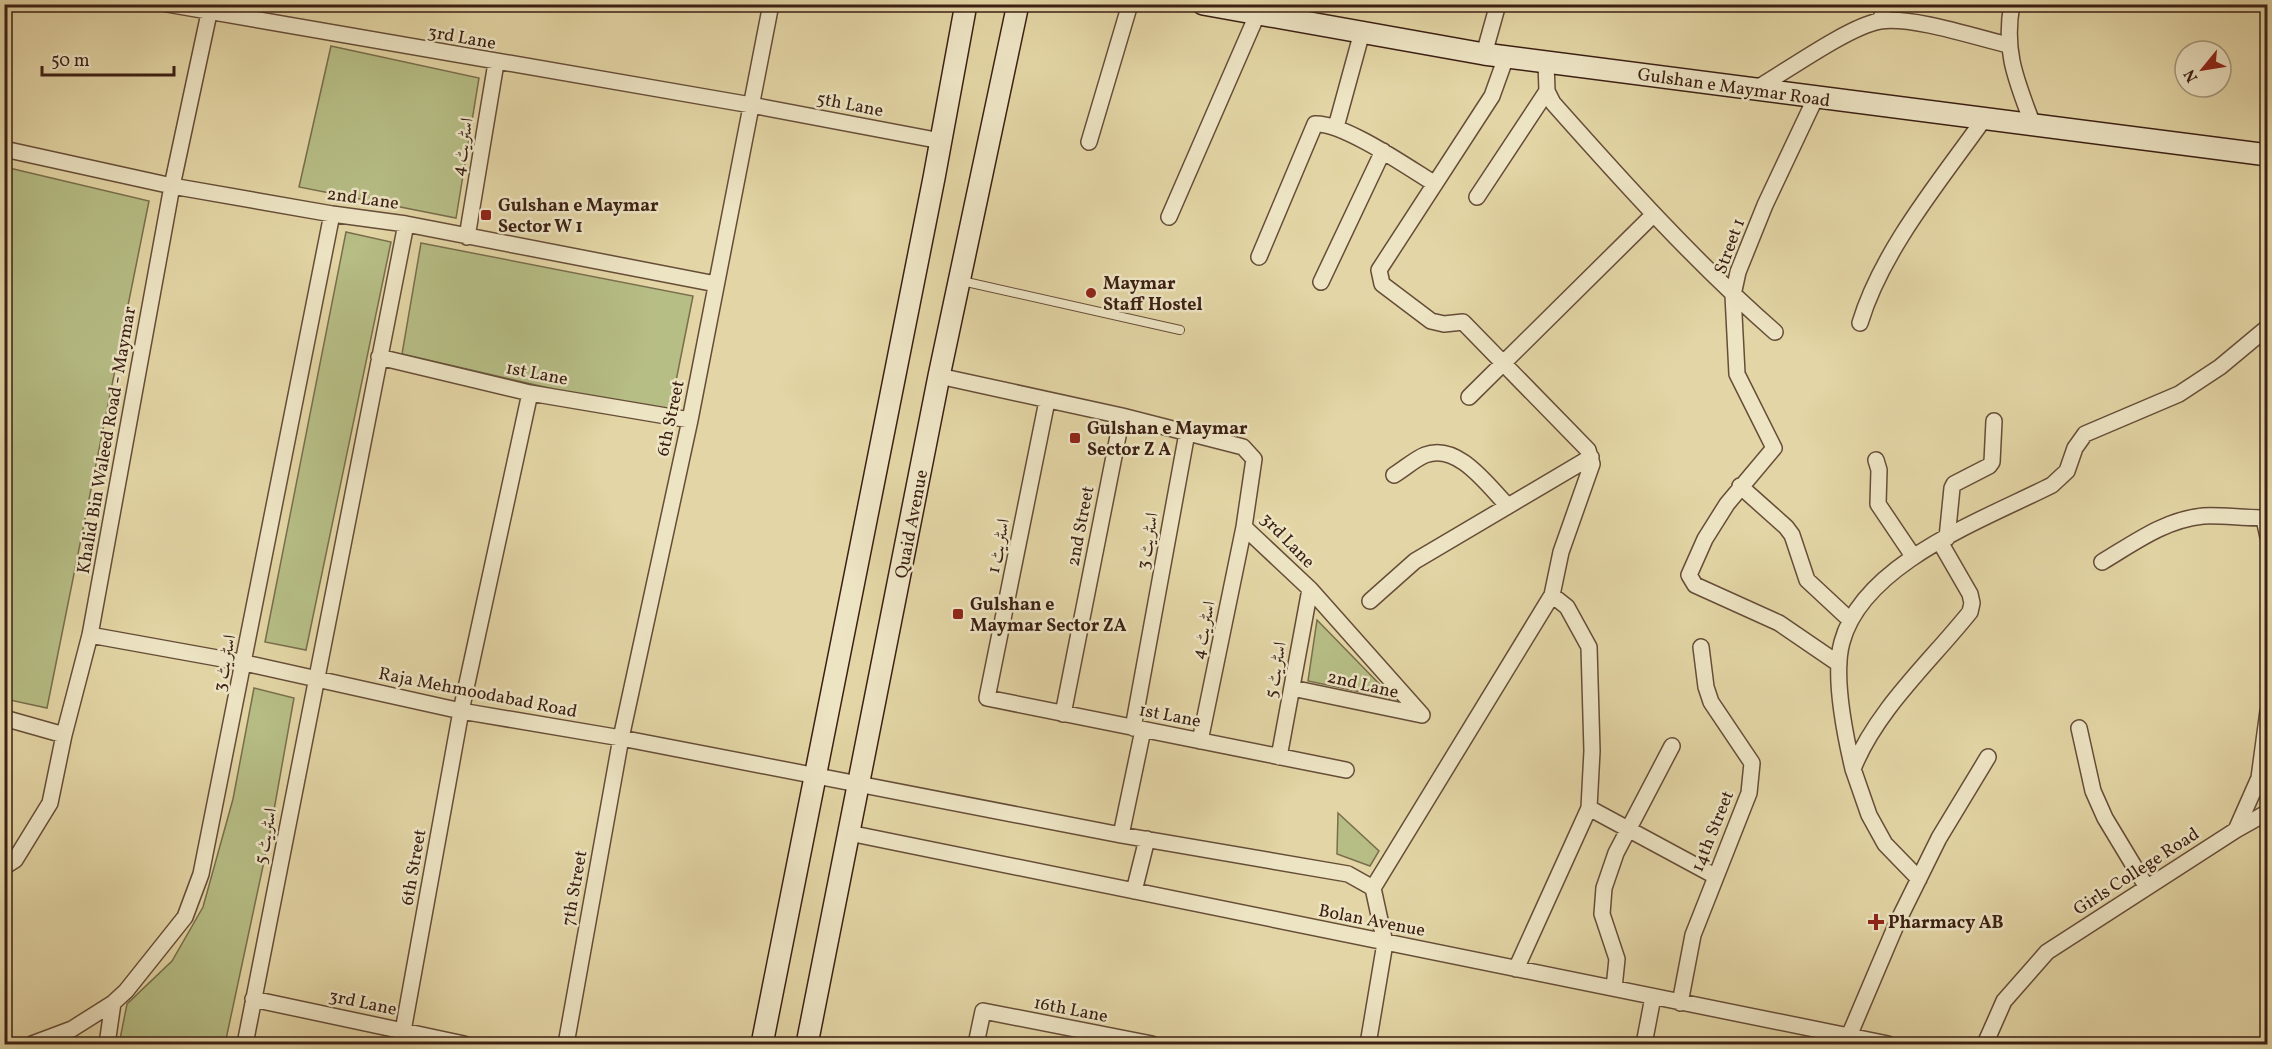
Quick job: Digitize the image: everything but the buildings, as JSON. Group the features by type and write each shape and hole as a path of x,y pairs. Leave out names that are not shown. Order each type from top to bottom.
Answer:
{"main road":[{"path":"762,1044 941,141 966,4"},
{"name":"Quaid Avenue","path":"807,1044 860,786 939,376 1018,4"},
{"name":"Gulshan e Maymar Road","path":"1203,4 1266,12 1484,54 1815,99 2268,155"}],"street":[{"name":"3rd Lane","path":"167,4 210,9 496,63 751,105"},
{"path":"751,105 771,4"},
{"path":"1089,142 1130,4"},
{"path":"1484,54 1498,4"},
{"path":"1881,21 1884,4"},
{"path":"2012,4 2008,45 2012,68 2033,125"},
{"name":"Khalid Bin Waleed Road - Maymar","path":"4,867 15,860 50,803 64,735 90,635 172,186 210,9"},
{"path":"1169,217 1266,12"},
{"path":"1755,90 1861,27 1881,21 1910,22 2008,45"},
{"path":"1336,127 1362,32"},
{"path":"1368,1044 1385,943 1373,888 1552,595 1562,552 1592,464 1588,450 1463,322 1444,324 1431,321 1382,284 1378,276 1379,270 1492,96 1506,57"},
{"path":"1546,62 1547,91 1553,103 1653,215 1733,295 1775,332"},
{"name":"اسٹریٹ 4","path":"467,237 496,63"},
{"path":"1477,196 1547,91"},
{"name":"Street 1","path":"1740,486 1773,450 1773,445 1737,374 1733,295 1738,272 1765,205 1815,99"},
{"name":"5th Lane","path":"751,105 941,141"},
{"name":"6th Street","path":"621,738 690,420 751,105"},
{"path":"1860,322 1868,298 1916,215 1984,119"},
{"path":"1259,257 1312,125 1318,123 1336,127 1383,150 1435,184"},
{"name":"2nd Lane","path":"4,149 172,186 332,214 406,224 716,284"},
{"path":"1321,282 1383,150"},
{"name":"اسٹریٹ 3","path":"32,1044 72,1029 113,1003 158,955 185,917 201,874 245,663 332,214"},
{"path":"1469,398 1653,215"},
{"path":"315,679 406,224"},
{"path":"1919,879 1885,844 1869,815 1853,769 1845,735 1839,664 1841,643 1850,620 1865,597 1913,556 2052,485 2067,471 2075,448 2085,434 2179,394 2220,367 2268,327"},
{"name":"1st Lane","path":"379,357 530,393 690,420"},
{"name":"3rd Lane","path":"939,376 1122,416 1243,447 1254,459 1244,527 1310,589 1422,712"},
{"path":"461,711 530,393"},
{"name":"اسٹریٹ 1","path":"987,698 1047,401"},
{"name":"2nd Street","path":"1063,714 1122,416"},
{"path":"1853,769 1861,748 1899,693 1932,659 1970,612 1972,603 1970,594 1943,540 1954,484 1989,466 1992,462 1994,421"},
{"name":"اسٹریٹ 3","path":"1121,835 1187,433"},
{"path":"1394,475 1425,455 1439,452 1450,454 1469,467 1508,506"},
{"path":"1370,601 1415,561 1591,457"},
{"path":"1876,460 1878,504 1913,556"},
{"path":"1839,664 1779,623 1713,594 1691,581 1689,575 1705,539 1740,486 1786,527 1795,544 1807,580 1850,620"},
{"path":"2102,562 2156,529 2180,520 2203,516 2235,515 2266,518 2268,537"},
{"name":"اسٹریٹ 4","path":"1200,741 1244,527"},
{"name":"اسٹریٹ 5","path":"1279,757 1310,589"},
{"path":"1516,969 1589,808 1592,751 1589,647 1567,607 1552,595"},
{"name":"Raja Mehmoodabad Road","path":"90,635 245,663 461,711 621,738 860,786"},
{"name":"14th Street","path":"1680,1003 1693,934 1749,793 1753,771 1746,752 1711,702 1706,687 1701,647"},
{"name":"اسٹریٹ 5","path":"253,999 315,679"},
{"name":"2nd Lane","path":"1292,688 1420,716 1422,712"},
{"name":"1st Lane","path":"987,698 1346,770"},
{"name":"6th Street","path":"403,1031 461,711"},
{"path":"2236,830 2259,778 2268,711"},
{"path":"4,718 64,735"},
{"path":"2079,728 2093,791 2146,886"},
{"name":"7th Street","path":"566,1044 621,738"},
{"path":"1614,988 1616,952 1602,914 1601,899 1611,864 1672,746"},
{"path":"1849,1036 1939,838 1988,757"},
{"name":"Bolan Avenue","path":"860,786 1121,835 1348,874 1373,888"},
{"path":"1589,808 1715,876"},
{"name":"Girls College Road","path":"1985,1044 2004,1001 2047,952 2146,886 2268,812"},
{"name":"Bolan Avenue","path":"849,833 1888,1044"},
{"path":"1134,891 1147,839"},
{"path":"1644,1044 1653,997"},
{"name":"3rd Lane","path":"253,999 464,1044"},
{"path":"245,1044 253,999"},
{"path":"107,1044 113,1003"},
{"name":"16th Lane","path":"976,1044 982,1011 1152,1044"}],"lane":[{"path":"959,281 1180,330"}],"green space":[{"path":"331,46 479,78 456,218 299,187"},
{"path":"5,167 149,201 47,708 5,699"},
{"path":"346,232 391,242 306,650 265,642"},
{"path":"421,243 693,296 669,416 402,354"},
{"path":"1317,620 1394,699 1308,681"},
{"path":"254,688 294,698 269,838 225,1044 119,1044 127,1004 172,961 203,907 233,799"},
{"path":"1338,813 1379,851 1370,866 1337,854"}],"place":[{"name":"Gulshan e Maymar Sector W 1","path":"486,215"},
{"name":"Maymar Staff Hostel","path":"1091,293"},
{"name":"Gulshan e Maymar Sector Z A","path":"1075,438"},
{"name":"Gulshan e Maymar Sector ZA","path":"958,614"},
{"name":"Pharmacy AB","path":"1876,922"}]}
